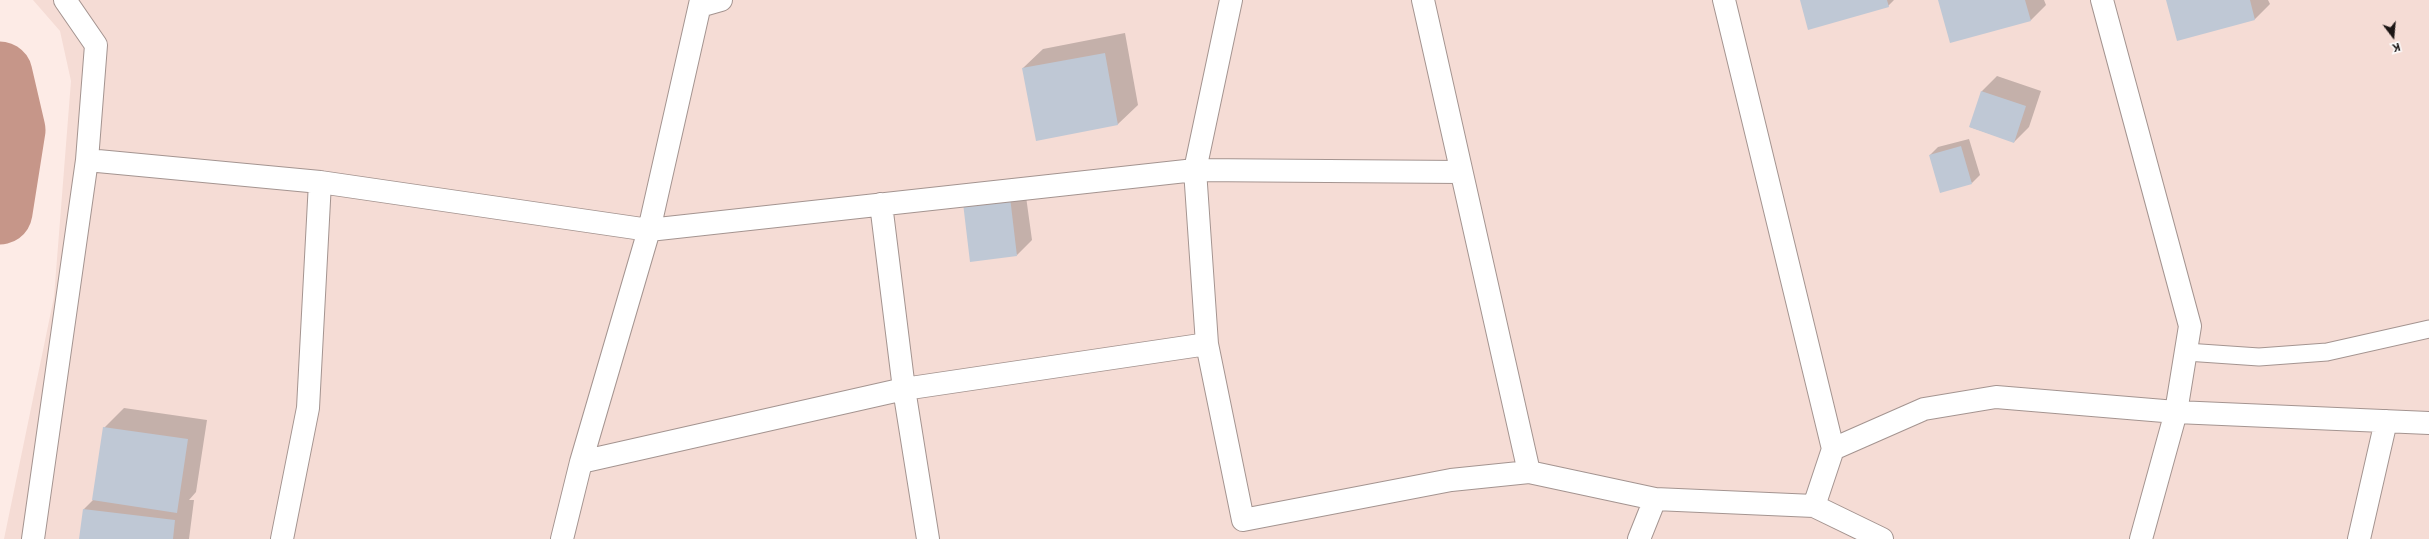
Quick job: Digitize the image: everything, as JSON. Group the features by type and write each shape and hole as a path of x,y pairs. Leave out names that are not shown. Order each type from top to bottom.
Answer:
{"street":[{"path":"33,539 87,160 96,45 65,0"},
{"path":"562,539 580,462 649,230 700,3 721,0"},
{"path":"1232,0 1195,170 1208,344 1243,520 1451,480 1529,472 1655,499 1814,506 1859,534 1882,539"},
{"path":"1423,0 1529,472"},
{"path":"1724,0 1833,449 1814,506"},
{"path":"2102,0 2190,326 2176,412 2141,539"},
{"path":"87,160 320,182 649,230 1195,170 1462,172"},
{"path":"282,539 308,408 320,182"},
{"path":"881,204 904,389 928,539"},
{"path":"580,462 904,389 1208,344"},
{"path":"1833,449 1924,409 1996,397 2176,412 2429,423"},
{"path":"2359,539 2386,421"},
{"path":"1639,539 1655,499"}],"lane":[{"path":"2186,352 2259,357 2327,352 2429,329"}],"shaded area":[{"path":"33,0 2429,0 2429,539 4,539 54,297 71,81 60,31"}],"building":[{"path":"1800,0 1887,0 1889,7 1808,30"},
{"path":"1938,0 2025,0 2031,21 1950,43"},
{"path":"2166,0 2250,0 2255,20 2177,41"},
{"path":"1105,53 1118,125 1036,141 1022,68"},
{"path":"1981,91 2026,106 2014,143 1969,127"},
{"path":"1961,146 1972,184 1940,193 1929,155"},
{"path":"1010,197 1017,256 970,262 963,203"},
{"path":"103,427 188,439 177,513 92,500"},
{"path":"83,509 175,520 173,539 79,539"}],"waterway":[{"path":"0,74 13,130 0,212"}]}
